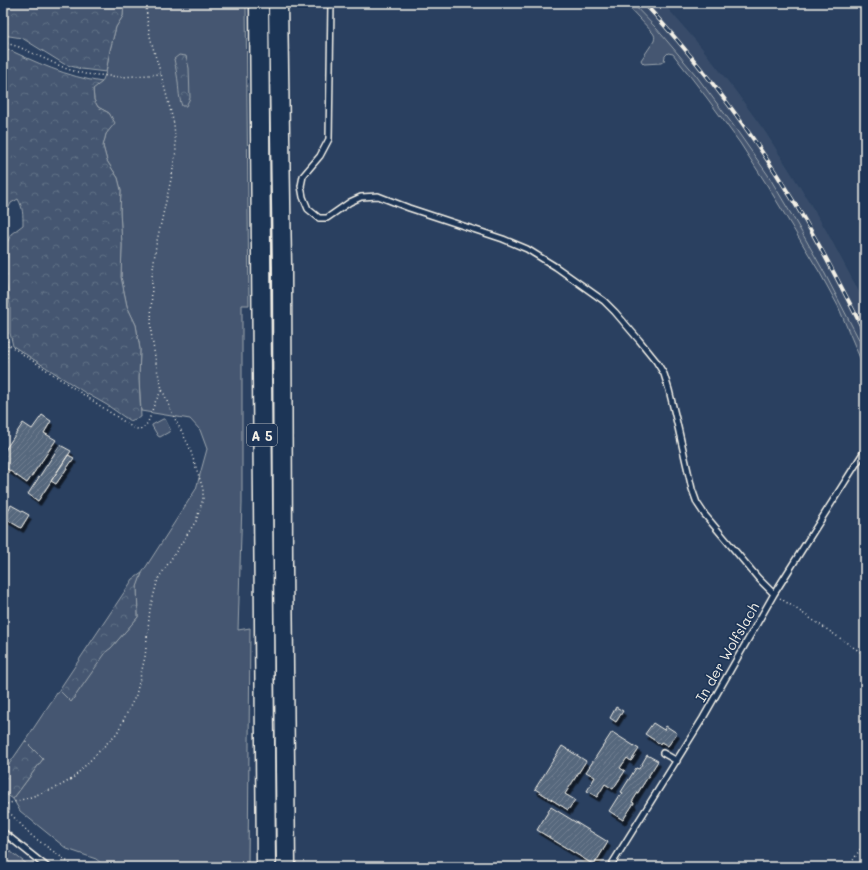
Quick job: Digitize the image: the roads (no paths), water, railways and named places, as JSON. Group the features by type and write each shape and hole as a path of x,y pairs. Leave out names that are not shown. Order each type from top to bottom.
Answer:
{"highway":[{"name":"A 5","path":"259,3 266,867"},
{"name":"A 5","path":"278,3 282,275 286,867"}],"lane":[{"path":"331,3 329,139 320,156 303,176 302,198 308,209 319,218 327,218 350,202 361,197 378,196 527,249 556,267 604,301 639,340 656,361 664,374 692,489 704,515 758,578 774,594"},
{"name":"In der Wolfslach","path":"610,867 703,718 774,594 865,450"},
{"path":"663,753 677,761"},
{"path":"626,831 631,834"},
{"path":"3,832 47,867"}],"railway":[{"path":"644,3 705,74 743,124 778,176 831,266 865,333"}]}
